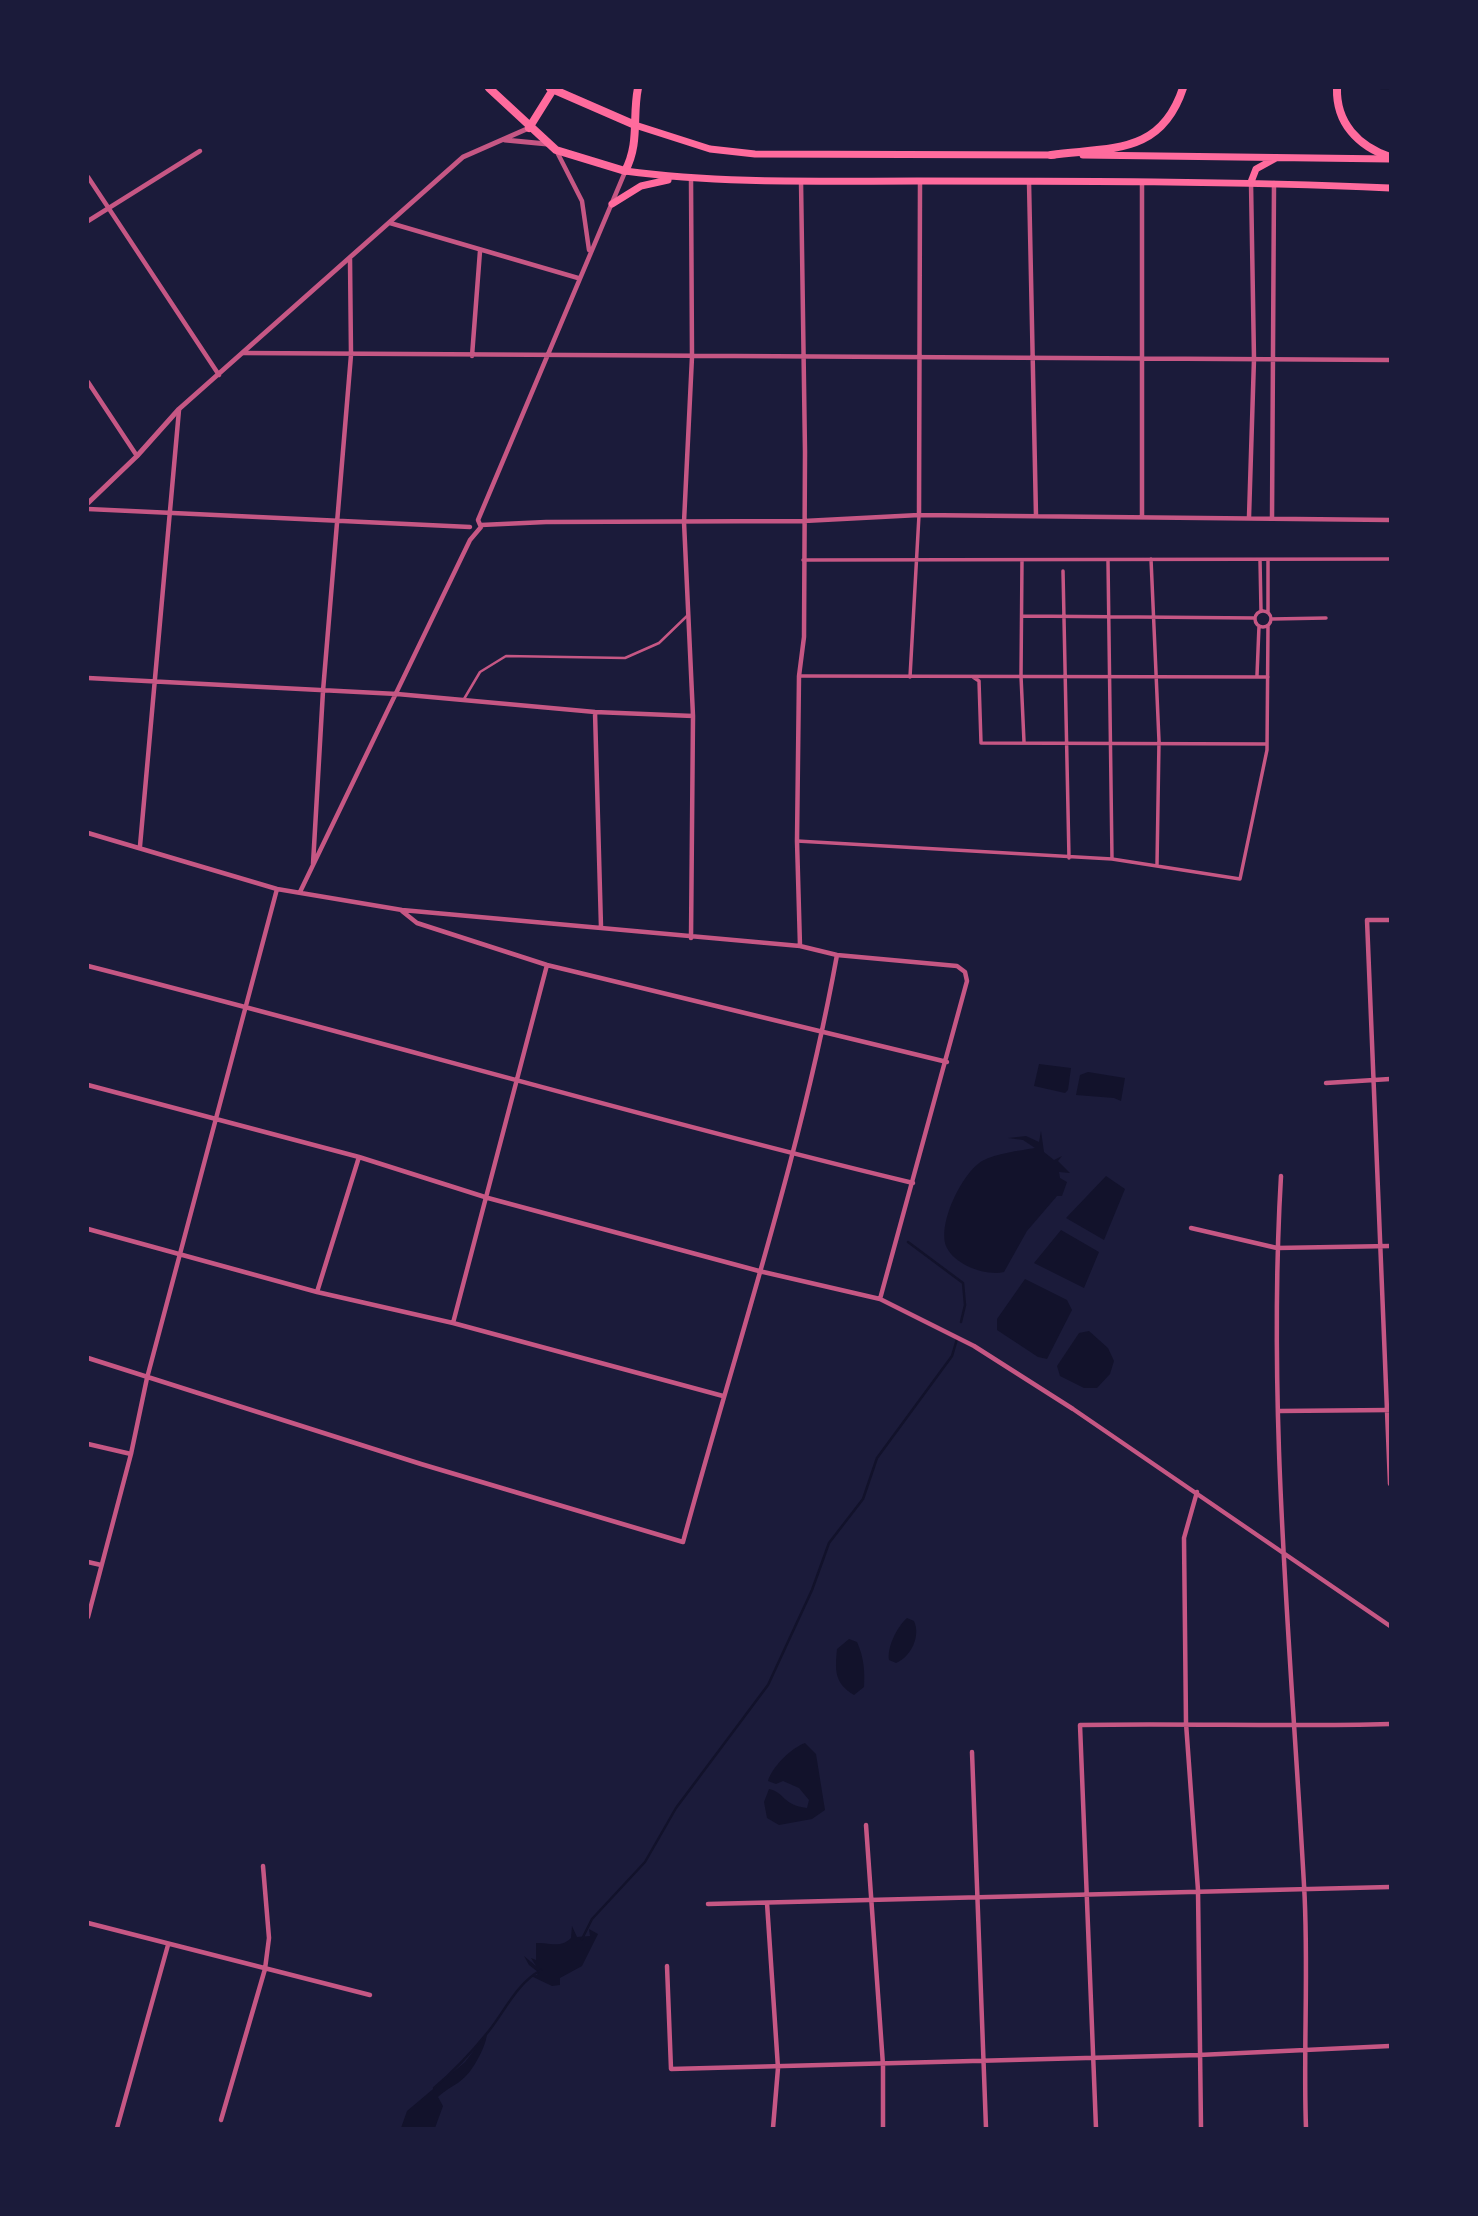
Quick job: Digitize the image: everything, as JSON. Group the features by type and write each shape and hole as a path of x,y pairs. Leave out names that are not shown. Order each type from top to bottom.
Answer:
{"highway":[{"path":"489,88 529,128 556,150 625,171 636,142 638,88"},
{"path":"529,128 552,88 635,125"},
{"path":"1051,155 1118,147 1154,135 1170,119 1183,88"},
{"path":"1337,88 1340,114 1348,129 1359,142 1391,158"},
{"path":"547,100 571,98"},
{"path":"538,115 548,144"}],"main road":[{"path":"635,125 710,149 755,154 1391,158"},
{"path":"1251,182 1256,169 1279,156"},
{"path":"625,171 691,179 1251,182 1391,188"},
{"path":"612,204 641,186 682,178"}],"street":[{"path":"88,506 179,410 464,157 529,128"},
{"path":"505,140 548,144"},
{"path":"556,150 582,201 589,251"},
{"path":"88,221 200,151"},
{"path":"300,892 397,694 472,529 479,523 589,251 625,171"},
{"path":"88,177 219,375"},
{"path":"691,179 692,357 684,522 693,716 691,939"},
{"path":"800,946 797,841 799,676 804,637 802,181"},
{"path":"909,677 919,515 920,181"},
{"path":"1029,182 1036,516"},
{"path":"1142,182 1142,517"},
{"path":"1249,517 1254,359 1251,182"},
{"path":"1272,518 1273,183"},
{"path":"390,223 578,278"},
{"path":"472,356 480,251"},
{"path":"313,864 323,691 351,355 350,259"},
{"path":"243,354 1391,360"},
{"path":"88,382 137,456"},
{"path":"140,846 179,410"},
{"path":"88,506 472,529"},
{"path":"472,529 471,522 804,521 919,515 1391,520"},
{"path":"1151,559 1159,741 1157,866"},
{"path":"803,560 1391,559"},
{"path":"1022,616 1255,618 1261,611 1260,560"},
{"path":"1268,560 1268,612 1272,619"},
{"path":"1023,561 1021,676 1024,742"},
{"path":"1108,561 1108,675 1113,741 1112,859"},
{"path":"1063,570 1069,858"},
{"path":"1261,611 1268,612"},
{"path":"1255,618 1259,626 1257,675"},
{"path":"1272,619 1326,618"},
{"path":"797,841 1112,859 1240,879 1267,744 1268,626 1272,619"},
{"path":"1259,626 1268,626"},
{"path":"799,676 1268,677"},
{"path":"972,677 979,681 981,743 1159,741 1267,744"},
{"path":"88,678 397,694 596,712 693,716"},
{"path":"596,712 601,927"},
{"path":"88,832 277,889 402,911 601,927 691,939 800,946 837,955 957,966 965,972 967,981 880,1299"},
{"path":"88,1617 131,1454 147,1378 277,889"},
{"path":"402,911 417,923 547,965 824,1030 947,1062"},
{"path":"1391,920 1367,920 1391,1484"},
{"path":"88,1358 683,1542 792,1154 824,1030 837,955"},
{"path":"453,1323 488,1198 547,965"},
{"path":"88,967 246,1006 517,1082 913,1183"},
{"path":"1326,1083 1391,1079"},
{"path":"88,1085 359,1157 488,1198 759,1271 880,1299 974,1346 1197,1492 1391,1626"},
{"path":"317,1292 359,1157"},
{"path":"1281,1176 1277,1248 1279,1411 1304,1889 1303,2048 1306,2129"},
{"path":"1191,1228 1277,1248 1391,1246"},
{"path":"88,1229 317,1292 453,1323 723,1396"},
{"path":"1279,1411 1389,1410"},
{"path":"88,1444 131,1454"},
{"path":"1197,1492 1184,1538 1186,1723 1198,1890 1201,2129"},
{"path":"88,1562 101,1565"},
{"path":"1096,2129 1084,1895 1080,1725 1186,1723 1294,1727 1391,1724"},
{"path":"972,1752 986,2060 986,2129"},
{"path":"866,1825 883,2065 883,2129"},
{"path":"221,2120 265,1969 269,1937 263,1866"},
{"path":"708,1904 1391,1887"},
{"path":"767,1903 778,2068 773,2129"},
{"path":"88,1923 370,1995"},
{"path":"117,2129 168,1945"},
{"path":"667,1966 671,2069 1199,2055 1303,2048 1391,2046"}],"lane":[{"path":"464,699 480,672 506,656 625,658 659,643 690,612"}],"shaded area":[{"path":"1039,1064 1071,1068 1068,1090 1065,1093 1034,1086"},
{"path":"1088,1072 1125,1078 1121,1101 1076,1095 1080,1075"},
{"path":"1041,1131 1044,1152 1054,1160 1062,1156 1058,1161 1070,1173 1059,1172 1060,1178 1067,1182 1062,1196 1057,1196 1027,1231 1004,1272 981,1271 965,1265 951,1254 945,1238 948,1214 959,1188 974,1167 982,1161 1001,1154 1035,1148 1023,1140 1008,1138 1026,1136 1039,1142"},
{"path":"1106,1176 1125,1189 1104,1240 1066,1218"},
{"path":"1061,1230 1099,1252 1084,1288 1034,1263"},
{"path":"1025,1279 1067,1300 1072,1310 1047,1359 1038,1357 997,1330 997,1319"},
{"path":"1089,1331 1108,1348 1114,1361 1110,1374 1097,1388 1084,1388 1060,1376 1057,1366 1079,1333"},
{"path":"907,1618 914,1621 915,1639 910,1651 896,1663 889,1660 891,1643"},
{"path":"849,1639 857,1642 864,1670 864,1687 854,1695 839,1681 836,1670 837,1649"},
{"path":"805,1743 816,1754 825,1810 812,1819 779,1825 767,1818 764,1802 769,1789 799,1806 807,1808 809,1800 799,1788 783,1781 776,1784 768,1781 783,1759"},
{"path":"572,1926 577,1937 590,1936 589,1929 598,1934 582,1966 560,1978 560,1985 552,1986 531,1976 537,1975 538,1972 529,1965 524,1956 536,1966 531,1958 536,1960 536,1943 563,1943 571,1938"},
{"path":"487,2033 482,2050 469,2073 438,2097 443,2106 435,2128 401,2128 407,2111 465,2062"}],"waterway":[{"path":"1381,88 1390,88"},
{"path":"908,1242 963,1283 965,1305 961,1322"},
{"path":"582,1939 592,1919 645,1862 676,1808 768,1685 812,1590 829,1543 863,1499 877,1458 952,1356 957,1339"},
{"path":"434,2088 475,2047 525,1983 541,1970"}]}
